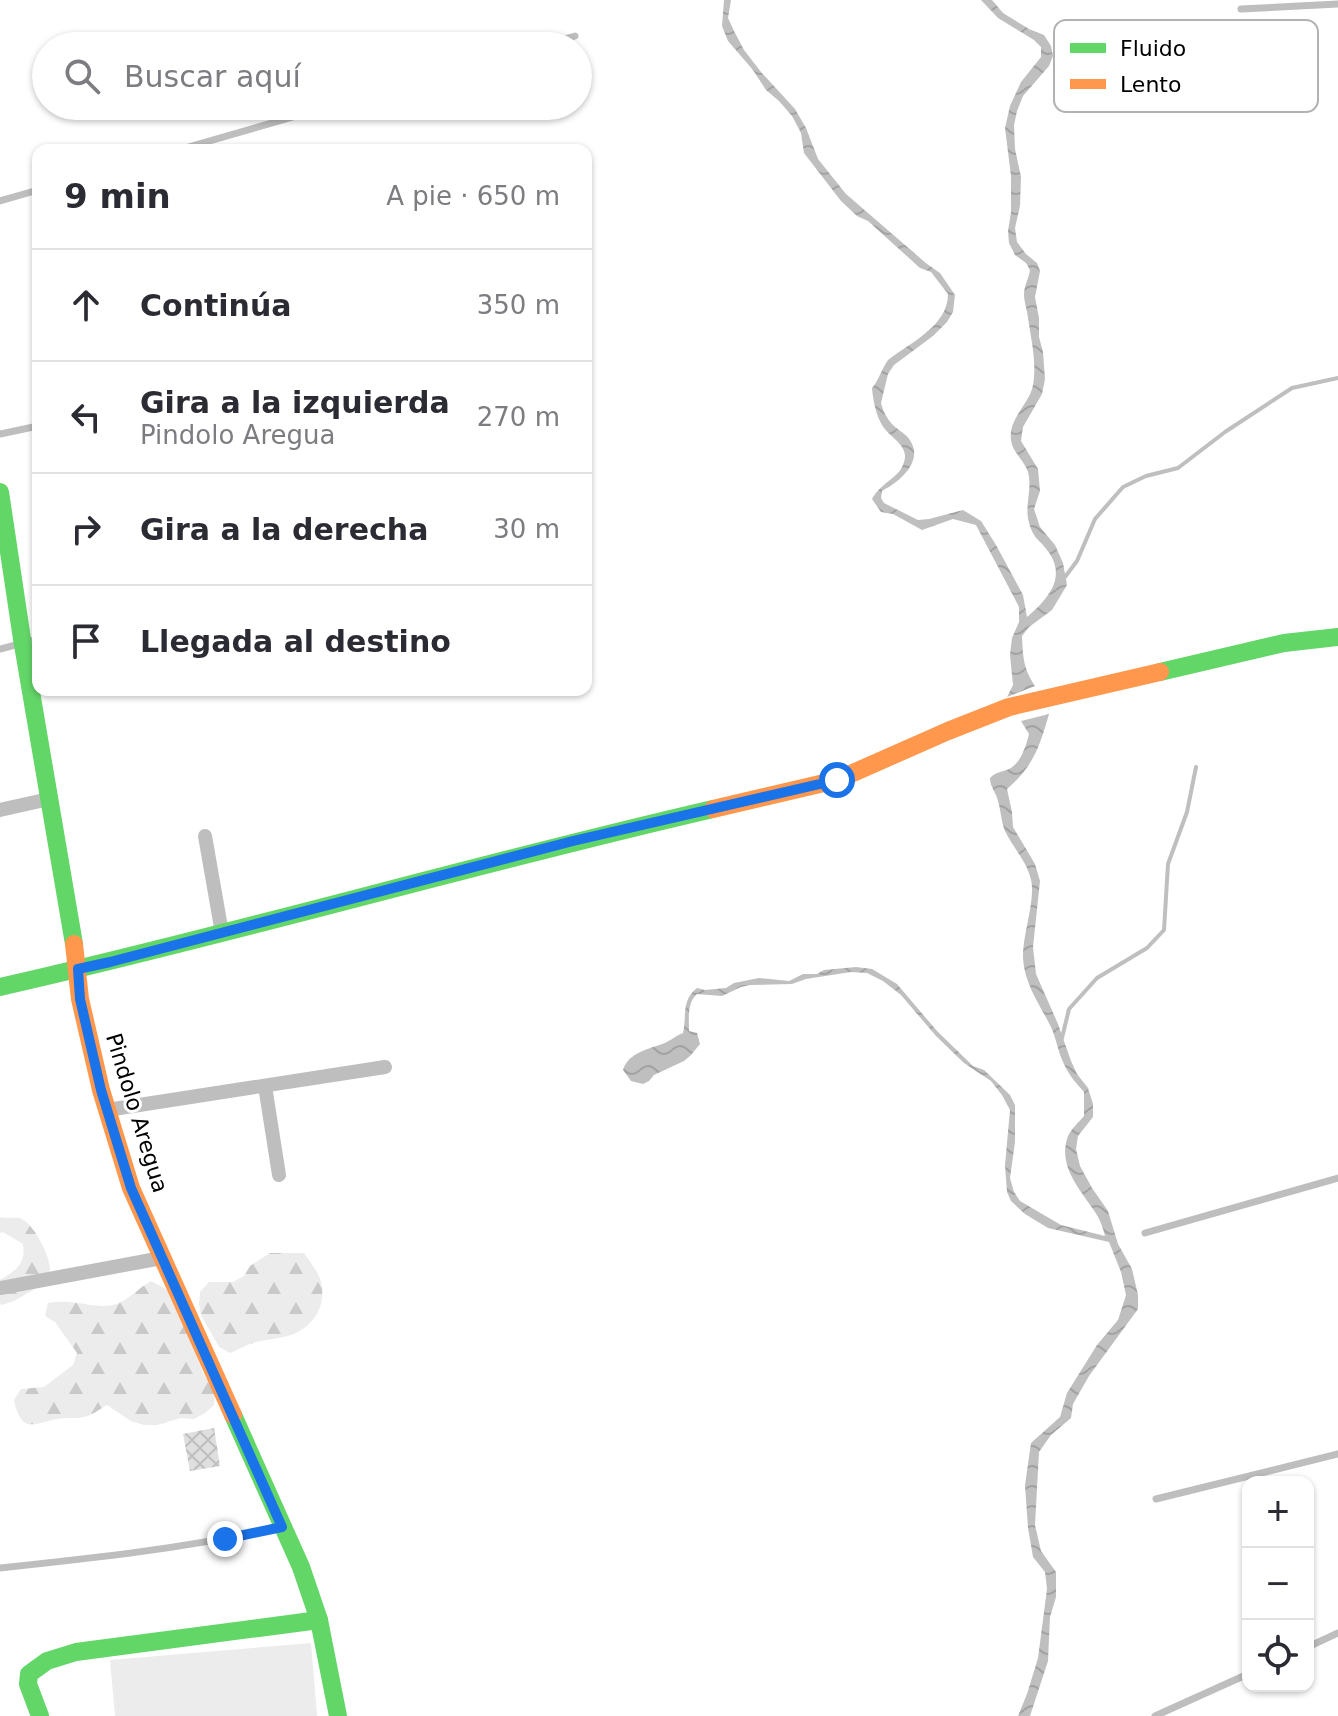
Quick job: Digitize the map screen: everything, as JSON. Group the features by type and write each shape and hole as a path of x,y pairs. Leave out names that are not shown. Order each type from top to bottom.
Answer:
{"street":[{"name":"Pindolo Aregua","path":"0,492 30,641"},
{"path":"0,987 222,933 573,841 837,780 1009,707 1284,643 1338,637"},
{"name":"Pindolo Aregua","path":"37,696 80,999 107,1110 131,1188 301,1567 319,1620 338,1716"},
{"path":"0,810 49,799"},
{"path":"205,836 222,933"},
{"path":"107,1110 385,1067"},
{"path":"265,1086 279,1175"},
{"path":"0,1288 162,1258"},
{"path":"40,1716 28,1684 29,1674 47,1661 76,1652 319,1620"}],"lane":[{"path":"1241,9 1338,4"},
{"path":"199,144 282,120"},
{"path":"0,201 32,192"},
{"path":"0,434 32,427"},
{"path":"0,649 30,641"},
{"path":"1145,1233 1338,1178"},
{"path":"1156,1499 1338,1454"},
{"path":"0,1568 225,1539 282,1527"},
{"path":"1314,1644 1338,1633"},
{"path":"1155,1716 1242,1677"}],"green space":[{"path":"0,1217 19,1218 29,1225 44,1248 50,1270 47,1282 2,1305 0,1280 19,1266 24,1251 23,1244 0,1233"},
{"path":"270,1253 304,1253 321,1284 318,1311 300,1331 250,1344 230,1353 219,1347 201,1315 200,1292 209,1282 233,1282 244,1276 250,1266"},
{"path":"151,1281 173,1293 203,1373 215,1392 214,1405 194,1419 181,1418 157,1425 131,1421 107,1405 84,1417 60,1418 35,1424 24,1422 14,1400 21,1389 44,1387 73,1365 77,1353 55,1322 45,1316 48,1303 113,1305"},
{"path":"311,1643 317,1716 115,1716 110,1660"}],"water":[{"path":"724,0 731,0 728,18 744,50 795,109 818,159 846,194 940,273 955,295 953,312 947,322 894,365 888,374 881,403 891,423 909,439 914,457 901,478 882,491 881,498 884,503 918,520 963,510 981,521 1023,595 1027,617 1053,587 1056,569 1030,526 1027,512 1028,472 1011,440 1013,425 1031,392 1034,368 1024,294 1030,270 1015,255 1009,243 1011,176 1005,128 1010,106 1021,82 1041,57 1041,47 998,18 981,0 992,0 1003,13 1044,35 1051,46 1053,56 1049,66 1023,96 1014,125 1021,177 1015,228 1017,242 1037,263 1040,271 1035,297 1045,379 1042,394 1023,427 1021,441 1038,469 1040,491 1034,509 1040,527 1055,545 1063,563 1067,585 1052,610 1022,636 1024,662 1035,686 1007,697 1013,685 1010,655 1012,638 1019,622 1019,607 976,525 953,519 922,530 893,514 881,512 872,499 900,471 905,454 880,421 872,388 888,360 935,324 942,315 948,294 931,272 920,268 841,201 804,153 801,133 792,116 766,90 728,41 722,26"},
{"path":"1049,714 1034,755 1007,789 1013,827 1035,864 1040,881 1033,947 1036,974 1071,1061 1088,1088 1093,1104 1093,1117 1078,1136 1076,1149 1080,1166 1108,1211 1118,1244 1132,1269 1138,1309 1089,1376 1073,1404 1071,1418 1051,1435 1039,1452 1035,1525 1041,1551 1056,1572 1056,1597 1050,1617 1048,1661 1030,1716 1018,1716 1038,1658 1047,1589 1045,1572 1033,1557 1028,1528 1025,1485 1031,1443 1060,1417 1067,1393 1097,1345 1118,1320 1126,1295 1109,1242 1048,1228 1011,1201 1007,1192 1005,1165 1010,1110 1002,1095 991,1081 964,1063 936,1036 901,995 867,973 851,972 792,984 750,985 722,996 697,994 690,1006 689,1031 697,1033 700,1044 691,1055 643,1084 631,1081 623,1070 638,1053 683,1033 687,1003 697,988 726,988 734,983 759,978 789,981 803,974 817,974 824,970 872,969 897,984 937,1031 973,1066 984,1070 1010,1095 1015,1105 1015,1142 1010,1178 1020,1201 1061,1225 1105,1236 1098,1218 1072,1177 1065,1157 1069,1133 1084,1116 1084,1092 1061,1058 1051,1027 1027,978 1023,950 1032,897 1031,880 1005,831 990,781 995,774 1017,763 1022,754 1029,734 1021,721"}],"building":[{"path":"214,1428 220,1466 190,1471 183,1434"}],"waterway":[{"path":"1062,581 1077,561 1095,519 1123,487 1146,476 1178,468 1225,432 1292,388 1338,378"},
{"path":"1062,1038 1069,1009 1097,978 1147,948 1164,930 1168,864 1187,812 1196,767"}],"traffic: fast":[{"path":"0,492 74,944"},
{"path":"1160,672 1284,643 1338,637"},
{"path":"0,987 713,809"},
{"path":"233,1415 301,1567 319,1620 338,1716"},
{"path":"40,1716 28,1684 29,1674 47,1661 76,1652 319,1620"}],"traffic: slow":[{"path":"713,809 837,780 1009,707 1160,672"},
{"path":"74,944 80,999 101,1090 131,1188 233,1415"}],"route":[{"path":"225,1539 282,1527 131,1188 101,1090 80,999 78,969 573,841 837,780"}]}
